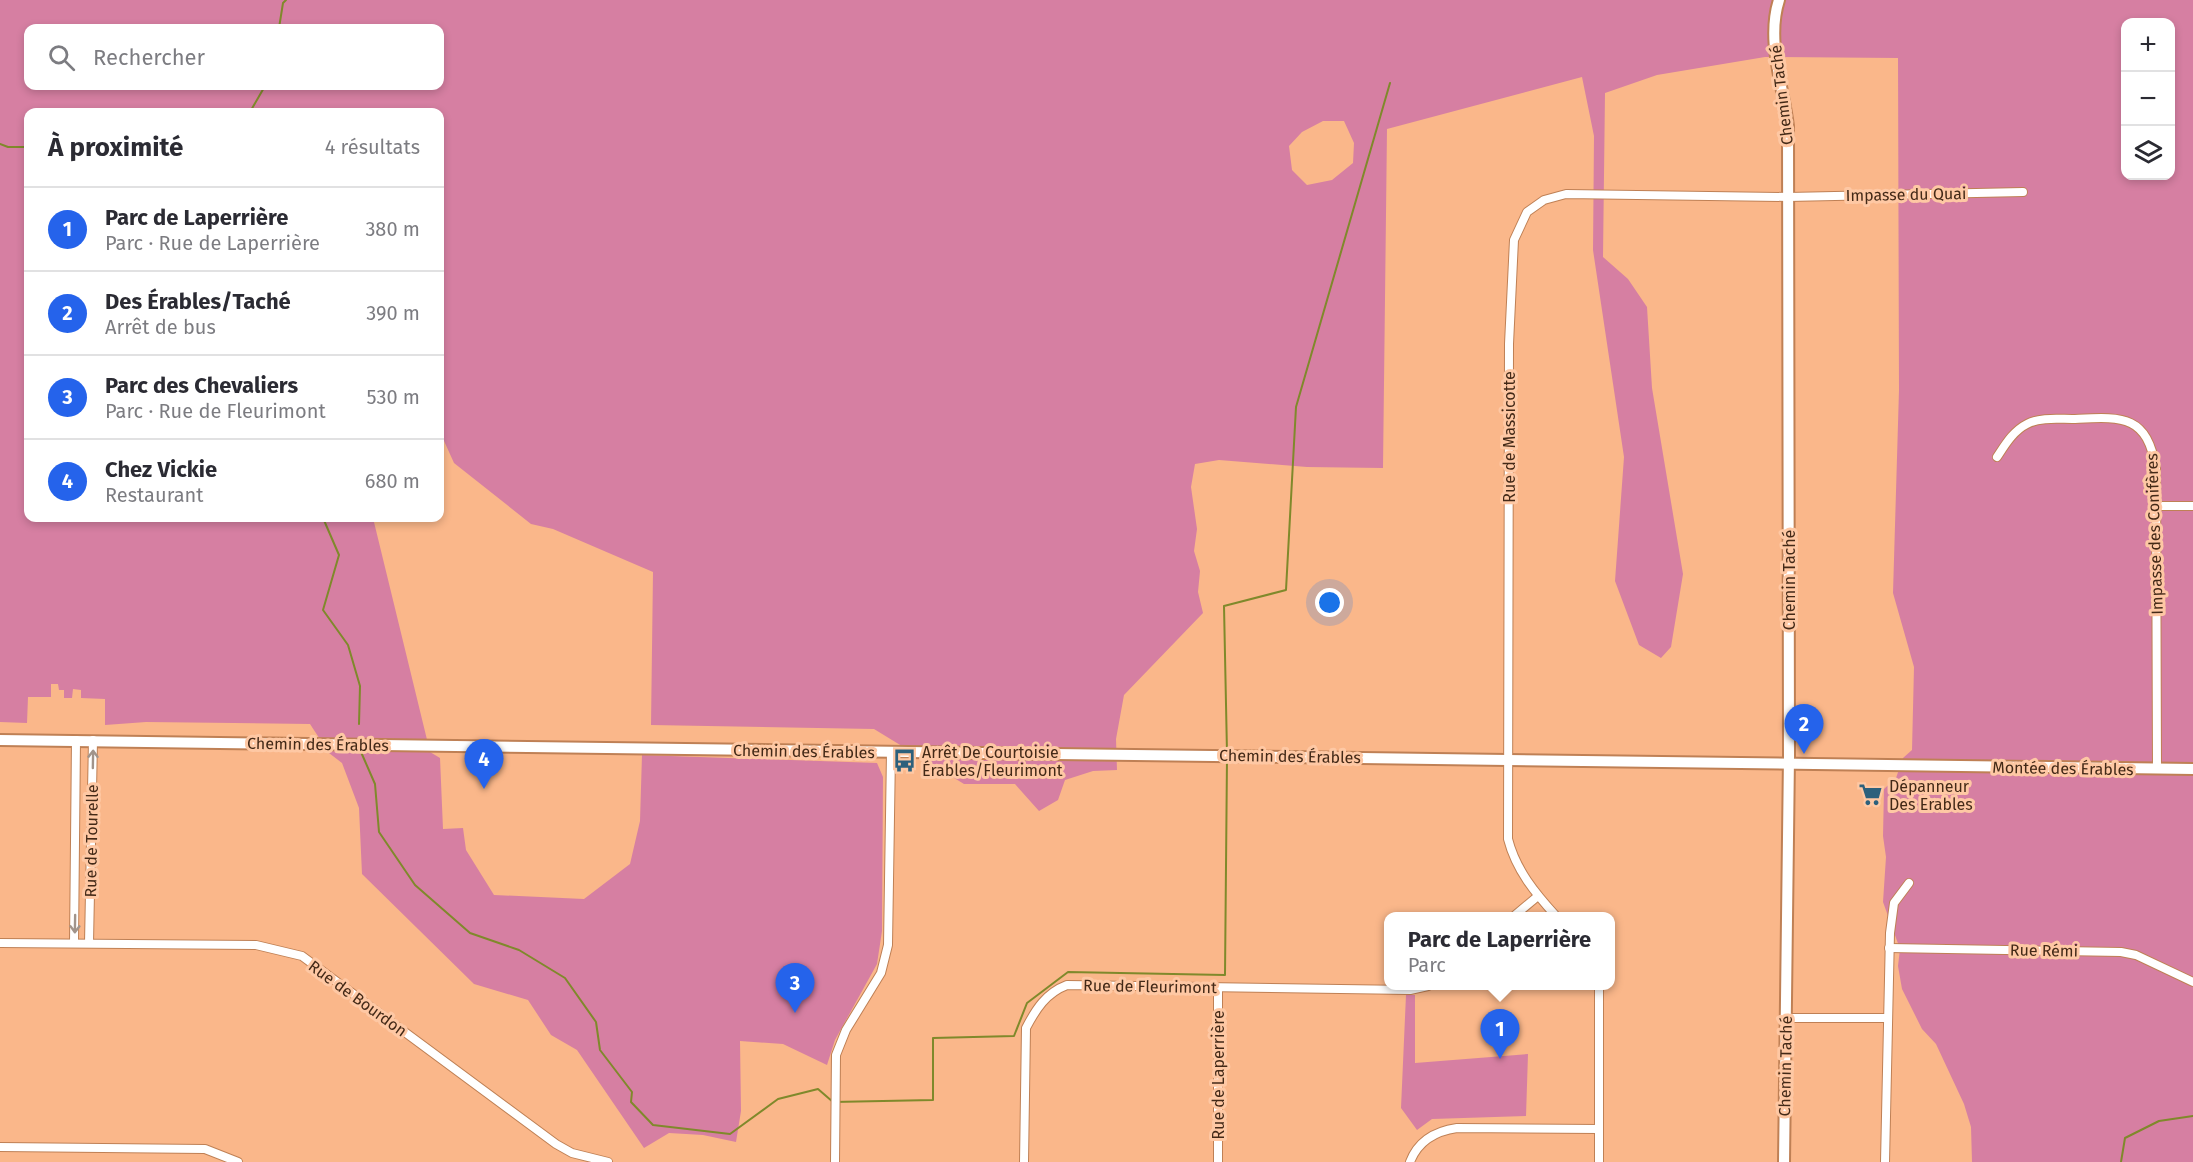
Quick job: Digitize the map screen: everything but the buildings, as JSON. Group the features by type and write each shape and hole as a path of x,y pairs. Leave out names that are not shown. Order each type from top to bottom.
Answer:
{"street":[{"name":"Chemin Taché","path":"1779,0 1774,31 1788,126 1789,765 1784,1162"},
{"name":"Impasse du Quai","path":"1788,197 2023,192"},
{"name":"Rue de Massicotte","path":"1552,912 1538,896 1513,859 1508,839 1509,345 1514,240 1527,212 1544,200 1566,194 1788,197"},
{"name":"Impasse des Conifères","path":"1996,458 2014,432 2038,420 2111,418 2126,421 2139,427 2152,446 2156,469 2157,769"},
{"path":"2156,506 2193,506"},
{"name":"Chemin des Érables","path":"0,740 1789,765"},
{"name":"Rue de Tourelle","path":"74,943 76,740"},
{"name":"Rue de Tourelle","path":"89,943 93,740"},
{"path":"835,1162 836,1055 846,1030 881,973 888,945 891,752"},
{"name":"Montée des Érables","path":"1789,765 2193,769"},
{"path":"76,812 91,812"},
{"path":"75,871 90,871"},
{"path":"1885,1162 1888,948 1894,903 1909,883"},
{"path":"1519,912 1538,896"},
{"name":"Rue de Bourdon","path":"0,943 256,945 302,956 556,1144 572,1153 608,1162"},
{"name":"Rue Rémi","path":"1888,948 2121,952 2136,955 2193,982"},
{"name":"Rue de Fleurimont","path":"1024,1162 1026,1028 1035,1010 1049,995 1067,985 1384,990"},
{"name":"Rue de Laperrière","path":"1218,988 1218,1162"},
{"path":"1599,990 1599,1162"},
{"path":"1785,1018 1887,1018"},
{"path":"1410,1162 1414,1152 1430,1137 1444,1130 1458,1128 1599,1129"},
{"path":"0,1147 205,1149 238,1162"}],"shaded area":[{"path":"0,0 2193,0 2193,1162 1972,1162 1971,1127 1964,1104 1936,1044 1922,1029 1902,989 1898,966 1900,949 1883,902 1886,857 1883,836 1884,789 1896,778 1903,758 1912,750 1914,667 1893,593 1899,390 1898,58 1765,57 1657,75 1605,93 1603,257 1628,279 1647,307 1652,388 1683,574 1671,647 1661,658 1639,645 1615,581 1624,457 1593,250 1594,136 1582,77 1387,129 1383,468 1307,467 1219,460 1195,464 1191,487 1197,529 1194,551 1200,571 1198,592 1203,613 1124,695 1116,739 1117,770 1093,771 1065,780 1058,800 1039,811 1015,784 964,784 874,729 651,725 653,572 553,529 531,524 454,463 444,441 444,108 24,108 24,522 374,522 430,752 440,758 443,829 463,828 466,850 494,895 584,899 630,864 640,821 642,755 877,763 883,777 882,931 877,964 835,1040 827,1065 783,1044 740,1041 741,1111 736,1142 703,1135 669,1133 644,1148 577,1050 551,1035 528,1000 474,984 362,874 359,808 342,763 329,753 310,724 146,722 105,725 105,699 81,698 81,690 73,689 72,698 64,698 64,690 59,690 58,684 51,684 51,697 28,697 27,723 0,722","holes":["1323,121 1344,121 1354,143 1353,163 1332,180 1307,185 1292,170 1289,146 1302,132"]},
{"path":"1406,995 1415,995 1415,1063 1528,1054 1526,1116 1432,1119 1417,1130 1401,1108"}],"waterway":[{"path":"280,24 283,3 286,0"},
{"path":"1227,753 1224,606 1286,590 1296,407 1390,83"},
{"path":"252,108 263,90"},
{"path":"0,144 8,147 24,147"},
{"path":"325,522 339,555 323,610 348,645 360,686 359,724"},
{"path":"361,752 375,784 379,832 415,885 470,933 519,950 565,978 596,1022 600,1050 632,1092 631,1102 653,1125 730,1134 778,1099 818,1089 833,1102 933,1100 933,1038 1014,1036 1027,1003 1068,972 1225,975 1227,758"},
{"path":"2121,1162 2125,1138 2159,1121 2193,1116"}],"place":[{"name":"Des Érables/Taché","path":"1804,754"},
{"name":"Arrêt De Courtoisie Érables/Fleurimont","path":"904,761"},
{"name":"Chez Vickie","path":"484,789"},
{"name":"Dépanneur Des Erables","path":"1871,795"},
{"name":"Parc des Chevaliers","path":"795,1013"},
{"name":"Parc de Laperrière","path":"1500,1059"}]}
